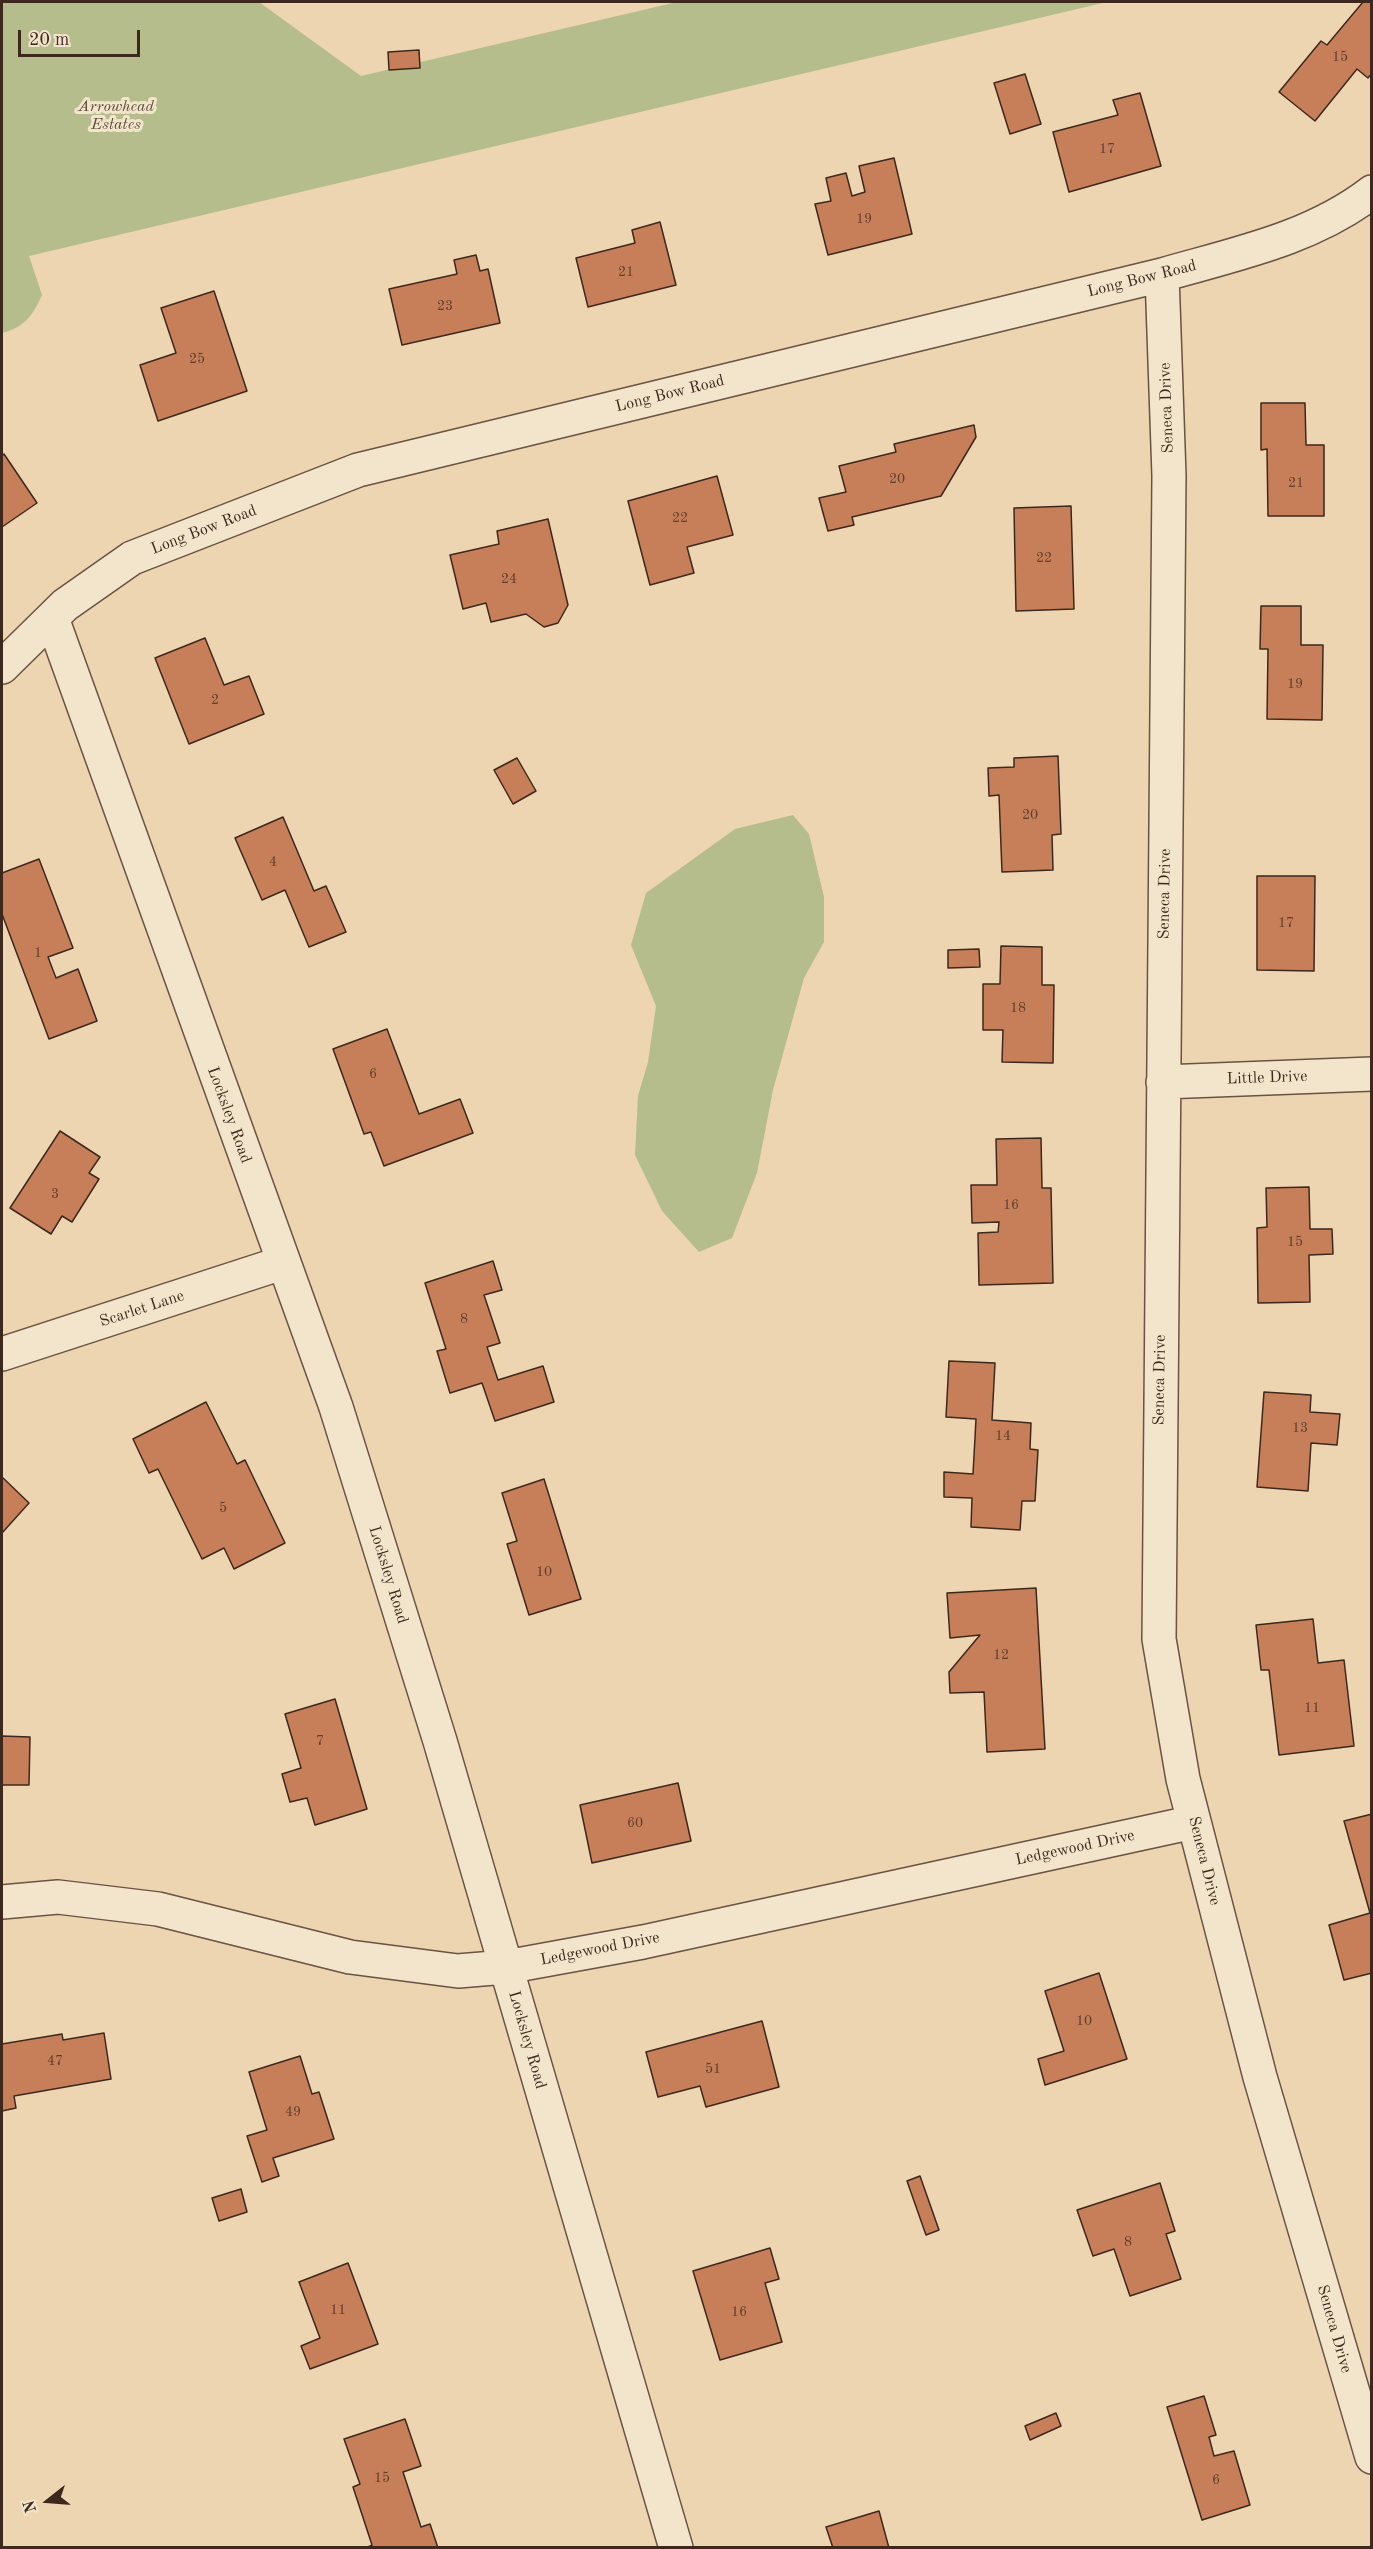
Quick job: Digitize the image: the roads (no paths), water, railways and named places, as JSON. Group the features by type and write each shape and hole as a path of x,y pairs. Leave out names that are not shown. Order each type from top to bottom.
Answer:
{"street":[{"name":"Long Bow Road","path":"2,667 64,605 132,558 358,470 1162,275 1282,241 1348,210 1371,192"},
{"name":"Seneca Drive","path":"1162,275 1169,476 1159,1639 1183,1779 1260,2077 1371,2457"},
{"name":"Locksley Road","path":"52,618 282,1263 336,1407 440,1741 676,2547"},
{"name":"Little Drive","path":"1163,1082 1371,1074"},
{"name":"Scarlet Lane","path":"2,1354 282,1263"},
{"name":"Ledgewood Drive","path":"2,1902 58,1897 158,1909 350,1957 458,1971 506,1967 654,1939 1194,1822"}],"park label":[{"name":"Arrowhead Estates","path":"116,116"}]}
